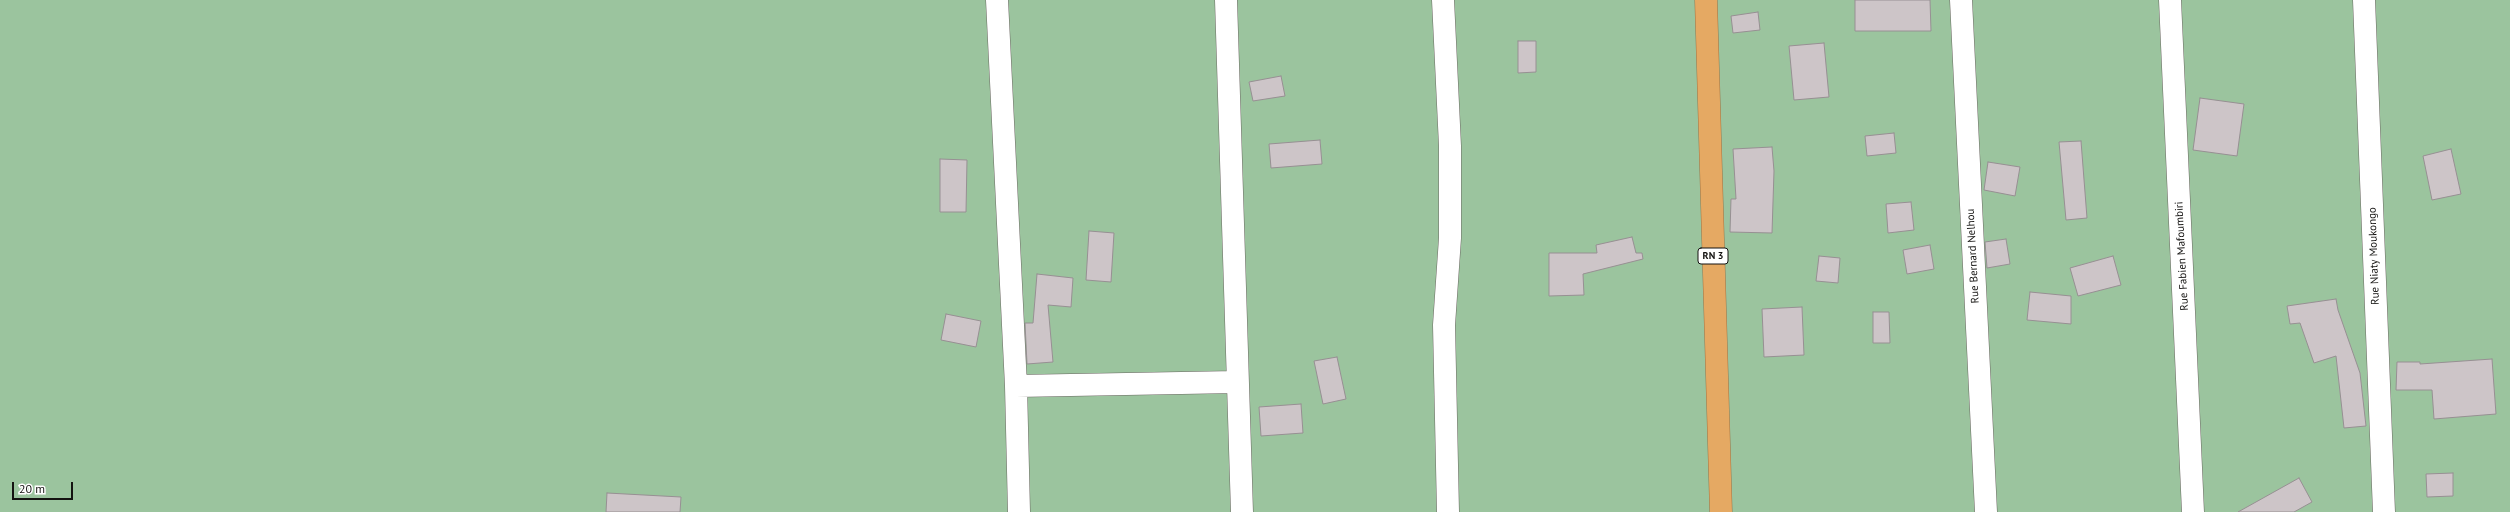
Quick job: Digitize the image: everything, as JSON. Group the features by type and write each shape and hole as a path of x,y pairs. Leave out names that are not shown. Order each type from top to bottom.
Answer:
{"highway":[{"name":"RN 3","path":"1706,0 1721,512"}],"street":[{"path":"997,0 1016,386 1019,512"},
{"path":"1226,0 1236,382 1242,512"},
{"path":"1443,0 1450,146 1450,238 1444,325 1448,512"},
{"name":"Rue Bernard Nelhou","path":"1961,0 1986,512"},
{"name":"Rue Fabien Mafoumbiri","path":"2170,0 2193,512"},
{"name":"Rue Niaty Moukongo","path":"2364,0 2384,512"},
{"path":"1016,386 1236,382"}],"green space":[{"path":"0,0 2510,0 2510,512 0,512"}],"building":[{"path":"1855,0 1930,0 1931,31 1855,31"},
{"path":"1758,12 1760,30 1733,33 1731,16"},
{"path":"1518,41 1536,41 1536,72 1518,73"},
{"path":"1824,43 1829,97 1794,100 1789,46"},
{"path":"1281,76 1285,96 1253,101 1249,82"},
{"path":"2200,98 2244,104 2237,156 2193,150"},
{"path":"1894,133 1896,153 1867,156 1865,136"},
{"path":"1320,140 1322,164 1271,168 1269,144"},
{"path":"2081,141 2087,218 2066,220 2059,142"},
{"path":"1772,147 1774,171 1772,233 1730,232 1731,199 1736,199 1733,149"},
{"path":"2451,149 2461,194 2432,200 2423,156"},
{"path":"940,159 967,160 966,212 940,212"},
{"path":"1988,162 2020,167 2015,196 1984,190"},
{"path":"1911,202 1914,230 1888,233 1886,204"},
{"path":"1089,231 1114,233 1111,282 1086,280"},
{"path":"1632,237 1636,253 1642,253 1643,259 1583,274 1584,295 1549,296 1549,253 1597,253 1596,245"},
{"path":"2006,239 2010,264 1987,268 1985,242"},
{"path":"1930,245 1934,269 1907,274 1903,250"},
{"path":"1819,256 1840,258 1838,283 1816,281"},
{"path":"2113,256 2121,285 2078,296 2070,268"},
{"path":"1037,274 1073,278 1071,307 1048,305 1053,362 1027,364 1025,323 1033,323"},
{"path":"2030,292 2071,296 2071,324 2027,320"},
{"path":"2336,299 2338,310 2360,373 2366,426 2344,428 2336,356 2314,363 2300,323 2290,324 2287,306"},
{"path":"1802,307 1804,355 1764,357 1762,309"},
{"path":"1873,312 1889,312 1890,343 1873,343"},
{"path":"946,314 981,321 976,347 941,340"},
{"path":"1337,357 1346,399 1323,404 1314,361"},
{"path":"2492,359 2496,414 2434,419 2432,390 2396,390 2397,362 2420,362 2420,364"},
{"path":"1301,404 1303,433 1261,436 1259,407"},
{"path":"2453,473 2453,496 2427,497 2426,474"},
{"path":"2299,478 2312,502 2294,512 2238,512"},
{"path":"607,493 681,497 680,512 606,512"}]}
